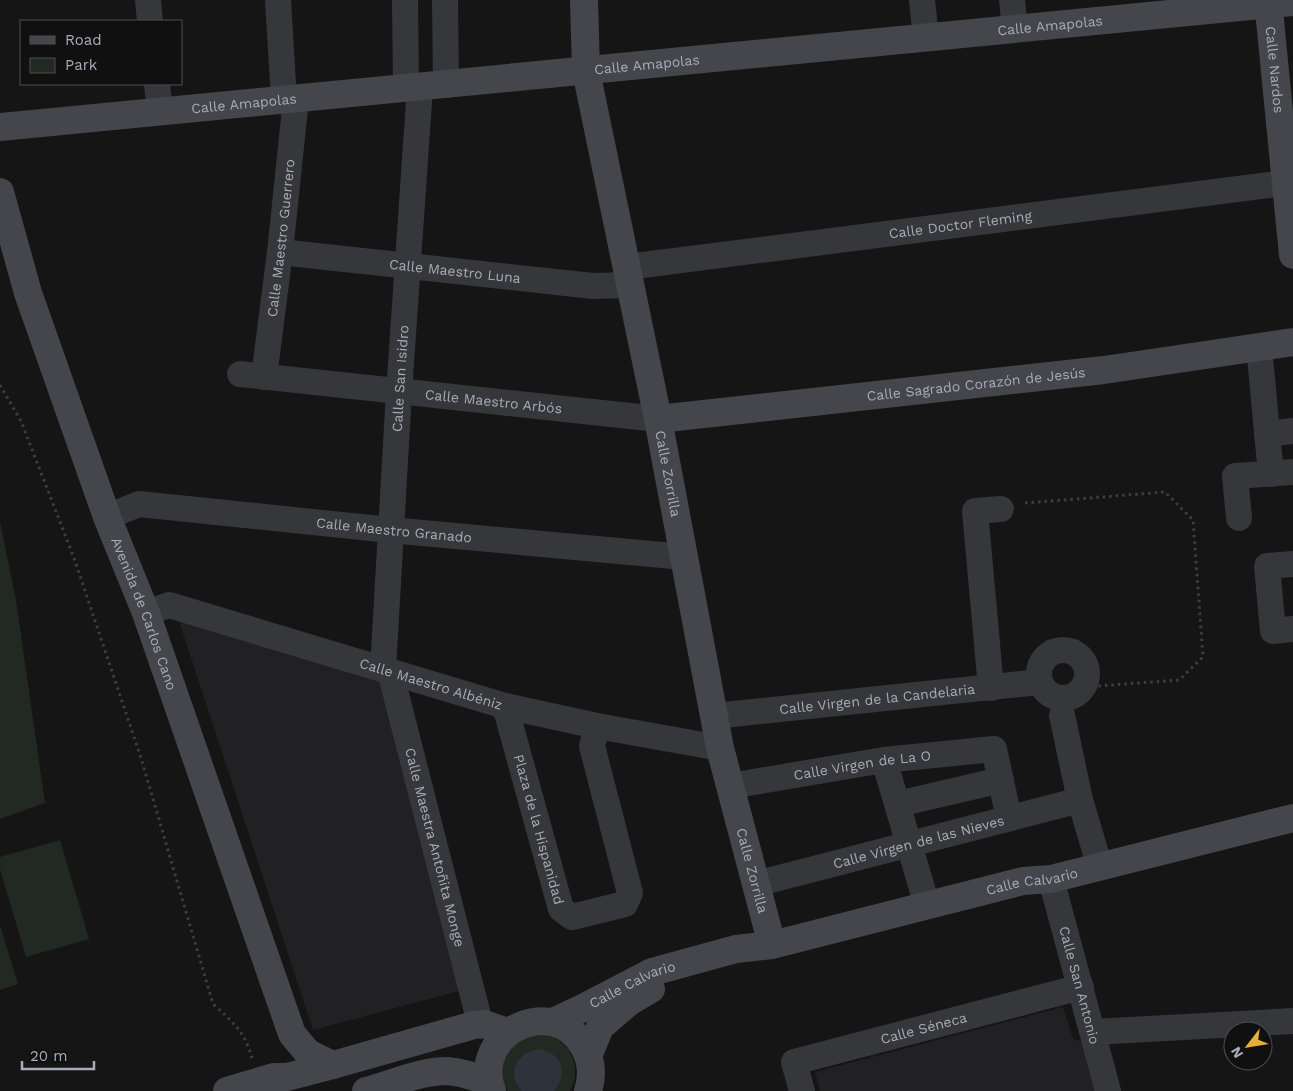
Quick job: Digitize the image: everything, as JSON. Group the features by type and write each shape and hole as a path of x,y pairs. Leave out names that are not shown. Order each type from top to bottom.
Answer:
{"street":[{"path":"148,0 150,20"},
{"name":"Calle Maestro Guerrero","path":"252,376 280,252 290,99 278,0"},
{"path":"405,0 424,87"},
{"path":"424,87 445,0"},
{"name":"Calle Zorrilla","path":"584,0 586,71 658,419 720,748 772,945"},
{"path":"922,0 926,38"},
{"path":"1012,0 1015,29"},
{"name":"Calle Amapolas","path":"0,127 926,38 1276,2"},
{"name":"Calle Nardos","path":"1276,2 1293,254"},
{"path":"157,85 160,112"},
{"name":"Calle San Isidro","path":"386,670 390,530 408,267 424,87"},
{"name":"Calle Doctor Fleming","path":"628,276 1289,183"},
{"name":"Avenida de Carlos Cano","path":"0,192 28,293 107,517 146,613 292,1034 308,1053 332,1065"},
{"name":"Calle Maestro Luna","path":"280,252 593,286 628,276"},
{"name":"Calle Sagrado Corazón de Jesús","path":"658,419 1104,370 1293,342"},
{"path":"1239,518 1235,476 1282,473 1267,434 1259,347"},
{"name":"Calle Maestro Arbós","path":"252,376 658,419"},
{"path":"1267,434 1293,431"},
{"name":"Calle Maestro Granado","path":"107,517 139,504 390,530 684,557"},
{"path":"991,688 975,512 1001,509"},
{"path":"1293,564 1268,566 1272,631 1293,629"},
{"name":"Calle Maestro Albéniz","path":"146,613 169,605 505,706 597,726 720,748"},
{"path":"1066,650 1074,652 1085,664 1087,680 1084,687 1072,697 1057,698 1050,694 1040,682 1040,666 1044,659 1050,654 1066,650"},
{"name":"Calle Maestra Antoñita Monge","path":"386,670 480,1023"},
{"name":"Calle Virgen de la Candelaria","path":"714,716 1040,682"},
{"name":"Plaza de la Hispanidad","path":"505,706 561,909 572,917 625,904 630,893 592,746 597,726"},
{"path":"1062,715 1080,800 1100,867"},
{"name":"Calle Virgen de La O","path":"730,786 884,760 994,749 1001,780"},
{"path":"884,760 927,905"},
{"path":"898,804 1001,780 1010,818"},
{"name":"Calle Virgen de las Nieves","path":"756,884 1080,800"},
{"name":"Calle Calvario","path":"553,1022 652,972 736,949 772,945 1023,881 1051,879 1293,818"},
{"name":"Calle San Antonio","path":"1051,879 1108,1091"},
{"name":"Calle Calvario","path":"592,1078 600,1027 630,1002 654,988 738,964 772,945"},
{"name":"Calle Séneca","path":"802,1091 794,1062 1081,987"},
{"path":"1093,1032 1293,1021"},
{"path":"491,1087 488,1068 491,1055 498,1042 508,1032 522,1024 532,1022 553,1022 568,1029 581,1040 592,1078"},
{"path":"264,1071 287,1077 480,1023 508,1032"},
{"path":"227,1091 264,1071 292,1034"},
{"path":"366,1091 432,1072 448,1071 466,1074 491,1087"}],"path":[{"path":"0,385 21,421 74,558 141,758 213,1004 234,1022 264,1071"},
{"path":"1001,509 1029,501 1165,492 1193,520 1203,657 1179,680 1084,687"}],"shaded area":[{"path":"186,617 382,677 463,990 313,1030 180,624"},
{"path":"1063,1007 1073,1039 1083,1042 1096,1091 820,1091 815,1072"},
{"path":"540,1049 554,1055 561,1065 562,1071 559,1084 554,1091 522,1091 514,1078 516,1064 525,1054"}],"green space":[{"path":"0,522 16,600 45,803 0,819"},
{"path":"60,840 89,939 26,957 0,869 0,857"},
{"path":"0,925 18,984 0,990"},
{"path":"540,1035 552,1037 559,1041 570,1053 575,1068 575,1076 574,1084 570,1091 508,1091 502,1072 508,1052 520,1040"}]}
